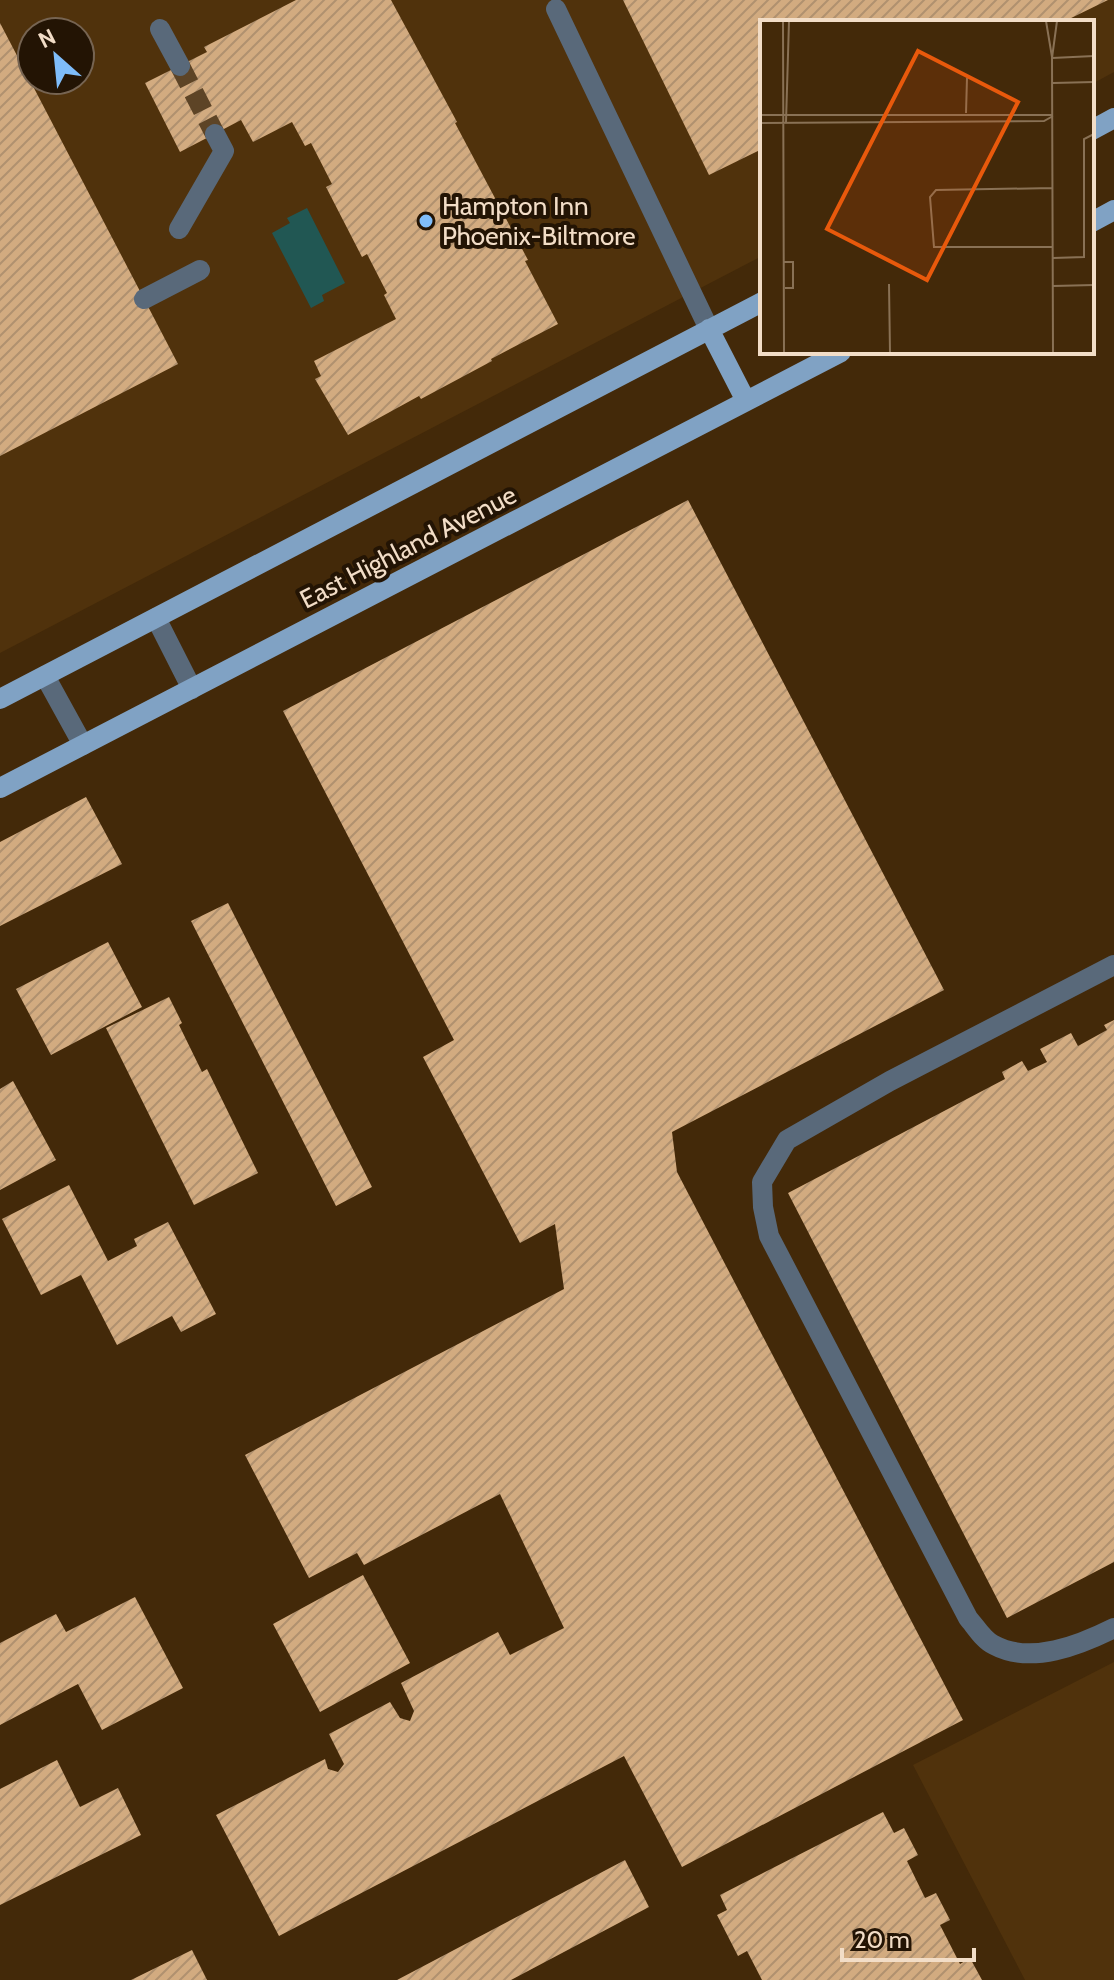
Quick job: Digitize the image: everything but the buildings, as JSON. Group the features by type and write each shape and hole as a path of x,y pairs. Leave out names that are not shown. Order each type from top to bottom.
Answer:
{"main road":[{"path":"1094,129 1114,118"},
{"path":"1094,221 1114,210"},
{"name":"East Highland Avenue","path":"0,699 760,303"},
{"path":"709,329 746,401"},
{"name":"East Highland Avenue","path":"0,788 837,354"}],"lane":[{"path":"556,9 709,329"},
{"path":"160,29 180,66"},
{"path":"179,229 224,151 215,134"},
{"path":"144,299 200,270"},
{"path":"156,618 192,689"},
{"path":"45,676 83,745"},
{"path":"1114,965 890,1081 787,1140 762,1182 769,1236 968,1618 992,1645 1027,1654 1082,1644 1114,1628"}],"shaded area":[{"path":"0,0 1114,0 1114,72 1094,83 1094,20 760,20 760,257 0,653"},
{"path":"1114,1662 1114,1980 1025,1980 913,1765"}],"water":[{"path":"307,208 345,283 322,295 324,301 311,308 272,233 290,223 287,218"}],"tunnel":[{"path":"180,66 215,134"}],"place":[{"name":"Hampton Inn Phoenix-Biltmore","path":"426,221"}]}
